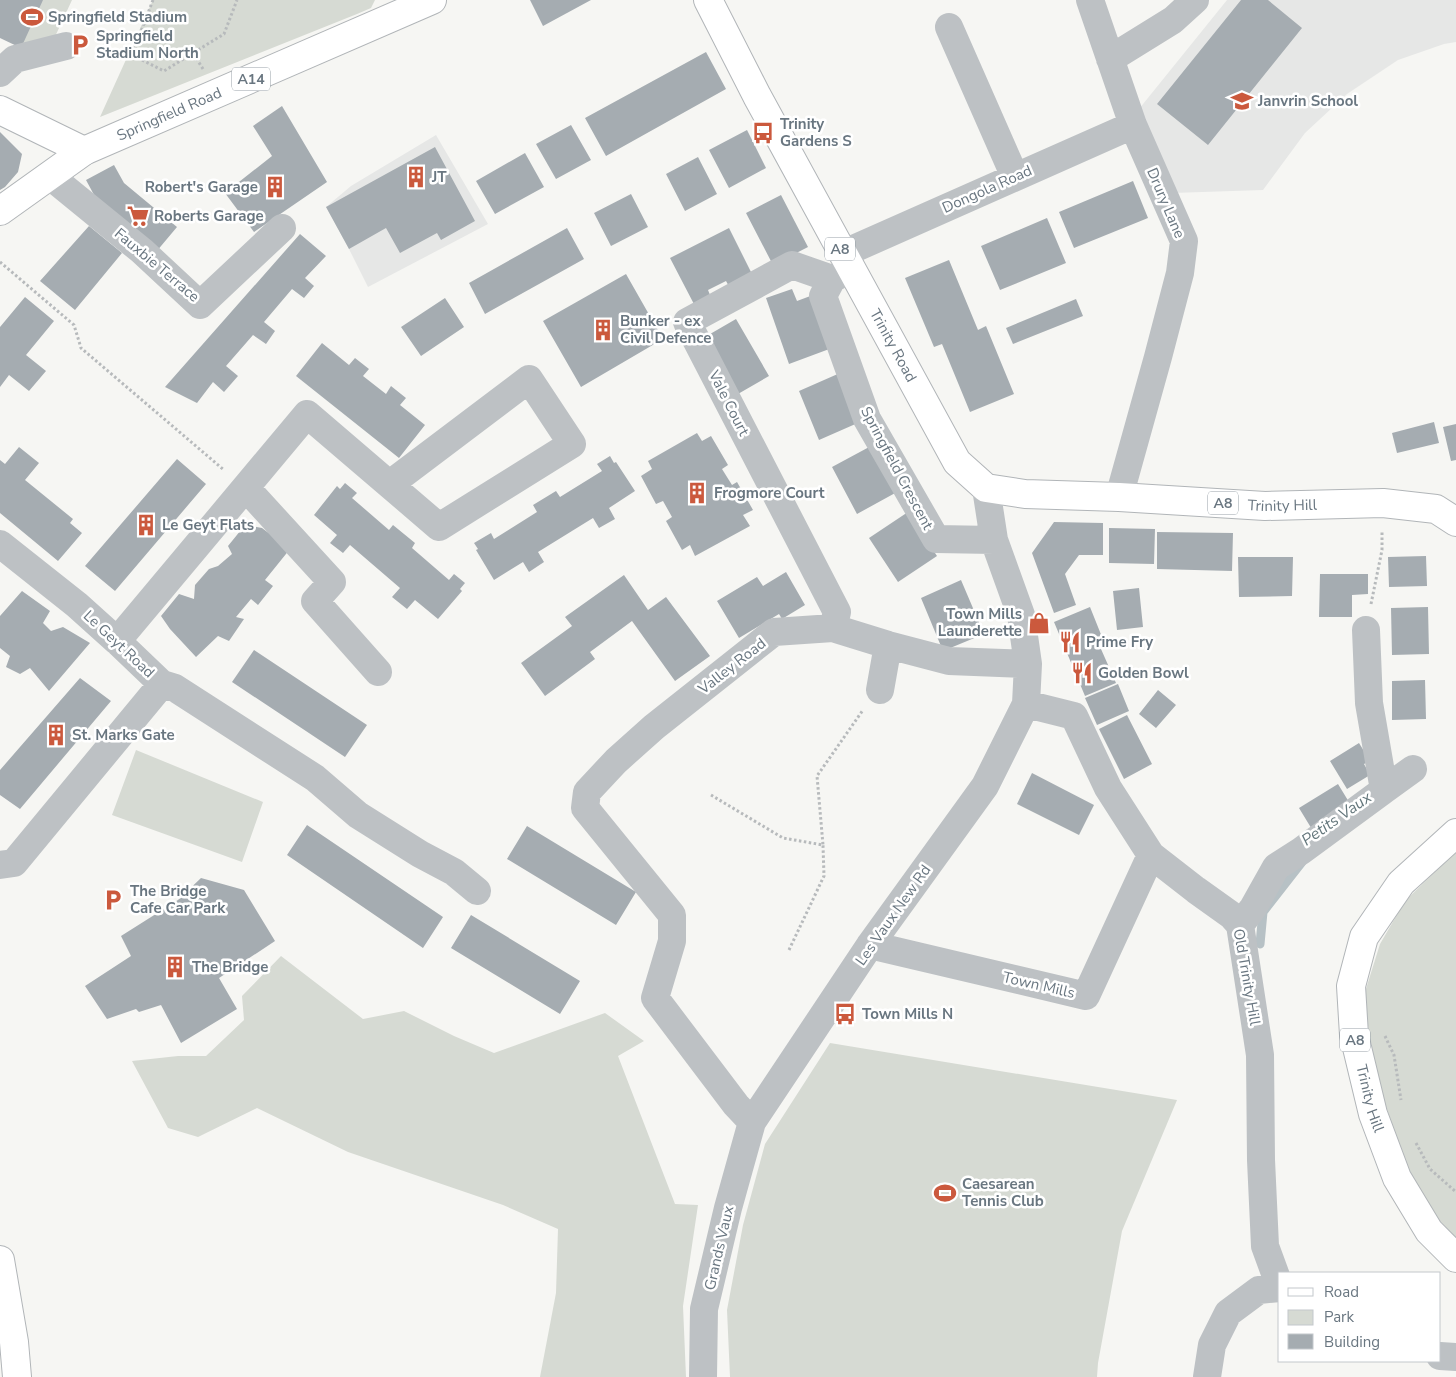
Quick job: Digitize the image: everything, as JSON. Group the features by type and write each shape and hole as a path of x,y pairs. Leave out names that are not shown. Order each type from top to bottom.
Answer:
{"main road":[{"name":"Trinity Road","path":"708,0 842,267 957,462 986,488"},
{"name":"Springfield Road","path":"0,211 84,151 421,2"},
{"path":"0,110 84,151"},
{"name":"Trinity Hill","path":"986,488 1025,494 1119,497 1266,506 1383,503 1436,510 1456,522"},
{"name":"Trinity Hill","path":"1456,833 1401,883 1364,937 1351,986 1354,1035 1373,1114 1396,1178 1429,1231 1456,1258"},
{"path":"0,1260 14,1342 17,1377"}],"street":[{"name":"Drury Lane","path":"1090,0 1133,125 1184,241 1180,273 1119,497"},
{"path":"1110,59 1173,20 1196,0"},
{"path":"949,27 1015,177"},
{"path":"0,73 15,59 66,46"},
{"name":"Dongola Road","path":"842,267 1015,177 1133,125"},
{"name":"Fauxbie Terrace","path":"50,176 142,251 200,305 282,228"},
{"name":"Vale Court","path":"833,628 836,612 687,322 792,266 842,267"},
{"name":"Springfield Crescent","path":"842,267 823,296 867,419 936,539 994,540"},
{"path":"118,641 307,414 439,528 572,444 529,379 390,484"},
{"path":"246,488 332,582 315,601 378,672"},
{"path":"986,488 994,540 1021,614 1028,664 1026,704"},
{"name":"Le Geyt Road","path":"0,544 77,605 118,641 162,684 14,863 0,865"},
{"name":"Valley Road","path":"752,1122 736,1106 655,998 672,941 672,915 586,808 587,792 616,761 654,727 774,632 833,628 949,661 1028,664"},
{"path":"1366,630 1369,703 1384,790"},
{"path":"880,690 888,645"},
{"path":"162,684 175,688 315,778 358,815 420,854 454,872 477,891"},
{"name":"Old Trinity Hill","path":"1026,704 1074,716 1108,788 1151,855 1231,915 1240,925 1260,1054 1261,1160 1265,1246 1278,1282"},
{"name":"Les Vaux New Rd","path":"752,1122 870,946 985,786 1026,704"},
{"path":"1240,925 1254,908 1276,867 1301,851 1413,768"},
{"name":"Town Mills","path":"870,946 1086,996 1151,855"},
{"name":"Grands Vaux","path":"702,1377 704,1309 728,1208 752,1122"},
{"path":"1207,1377 1212,1345 1228,1313 1259,1290 1278,1287"},
{"path":"1441,1356 1456,1356"}],"path":[{"path":"153,0 132,55 164,71 224,34 237,0"},
{"path":"193,53 202,69"},
{"path":"0,262 74,325 80,348 246,488"},
{"path":"1366,630 1382,550 1383,524"},
{"path":"789,950 824,876 824,845 817,776 856,720 880,690"},
{"path":"711,795 783,838 824,845"},
{"path":"1381,1028 1394,1055 1401,1102"},
{"path":"1413,1137 1430,1169 1456,1192"}],"shaded area":[{"name":"Janvrin School","path":"1227,0 1456,0 1456,42 1444,44 1398,60 1347,94 1305,133 1263,190 1172,193 1139,109"},
{"name":"JT","path":"436,135 488,224 368,287 326,207 351,186"}],"green space":[{"name":"Springfield Stadium","path":"0,0 72,0 46,56 0,35"},
{"path":"153,0 375,0 371,8 357,14 100,117"},
{"path":"136,750 263,802 242,862 112,815"},
{"path":"1456,847 1456,1241 1431,1214 1407,1168 1379,1086 1367,1020 1365,992 1380,944 1405,901 1442,865"},
{"path":"281,956 363,1019 404,1011 454,1036 494,1053 605,1013 644,1041 618,1056 675,1204 698,1205 683,1306 686,1377 540,1377 556,1293 558,1229 503,1205 348,1152 257,1108 198,1137 168,1128 132,1061 178,1056 206,1056 244,1020 242,996"},
{"name":"Caesarean Tennis Club","path":"830,1043 1177,1100 1122,1231 1097,1377 730,1377 727,1310 743,1225 765,1144"}],"building":[{"path":"0,0 43,0 21,48 0,38"},
{"path":"530,0 591,0 543,26"},
{"path":"1241,0 1268,0 1302,28 1208,145 1157,104"},
{"path":"706,52 726,89 606,156 585,118"},
{"name":"Robert's Garage","path":"282,106 327,182 254,232 225,193 272,156 253,126"},
{"path":"571,125 591,160 556,179 536,144"},
{"path":"747,130 766,168 729,188 709,150"},
{"path":"0,132 22,154 18,172 0,190"},
{"name":"JT","path":"435,147 475,221 441,240 437,233 400,253 386,228 349,249 326,207"},
{"path":"525,153 544,187 495,214 476,181"},
{"path":"698,157 717,194 685,211 666,174"},
{"name":"Roberts Garage","path":"114,165 124,183 177,227 156,252 100,206 86,180"},
{"path":"1133,181 1148,218 1074,248 1059,212"},
{"path":"631,194 648,227 611,246 594,213"},
{"path":"781,195 808,247 773,265 746,213"},
{"path":"1047,218 1066,263 1000,290 981,246"},
{"path":"89,226 122,253 75,310 40,281"},
{"path":"567,228 584,259 485,314 469,283"},
{"path":"729,228 754,278 731,290 726,281 708,290 712,300 696,308 670,258"},
{"path":"300,234 326,256 305,278 314,286 304,298 292,289 264,322 275,331 266,344 253,335 226,366 238,376 224,392 213,382 197,403 165,387"},
{"path":"949,260 978,330 986,326 1014,394 970,412 942,344 934,347 905,278"},
{"name":"Bunker - ex Civil Defence","path":"626,274 663,339 581,387 543,321"},
{"path":"792,289 797,301 813,295 832,348 789,364 766,298"},
{"path":"25,297 54,321 26,355 46,371 29,391 9,375 0,387 0,327"},
{"path":"445,298 464,327 421,356 401,327"},
{"path":"1076,299 1083,316 1013,344 1006,328"},
{"path":"736,319 769,376 731,398 698,341"},
{"path":"322,343 349,365 355,358 369,369 363,376 386,394 391,386 406,398 400,405 425,425 399,458 296,376"},
{"path":"840,373 860,422 819,440 799,391"},
{"path":"1434,422 1439,443 1397,453 1392,433"},
{"path":"1456,424 1456,460 1451,461 1443,427"},
{"name":"Frogmore Court","path":"697,433 702,441 711,436 728,465 722,469 732,485 737,482 753,510 743,515 750,526 695,556 690,545 682,550 666,521 672,517 663,501 656,504 641,476 652,469 648,461"},
{"path":"871,446 897,492 857,514 832,467"},
{"path":"19,447 39,463 25,480 73,519 70,523 82,533 58,561 0,513 0,460 5,464"},
{"path":"610,456 635,491 609,508 615,519 599,528 593,518 538,552 544,562 529,572 523,562 494,580 476,550 478,549 474,543 491,533 494,539 537,512 533,505 556,491 560,497 602,471 597,464"},
{"name":"Le Geyt Flats","path":"177,459 206,484 115,591 85,566"},
{"path":"345,483 357,493 352,498 389,530 393,525 415,543 412,548 449,580 454,574 465,583 460,589 462,591 438,619 415,600 407,609 392,597 400,588 350,545 343,553 330,543 337,535 314,515 337,486 340,489"},
{"path":"908,512 937,556 898,582 869,538"},
{"path":"1054,522 1103,523 1103,555 1079,555 1065,574 1076,605 1054,613 1032,553"},
{"path":"245,525 262,528 290,549 265,580 273,586 258,605 251,599 236,617 244,619 229,641 218,636 196,657 170,629 161,616 179,594 194,599 195,585 209,569 218,566 232,554 228,546"},
{"path":"1109,528 1155,529 1154,564 1109,563"},
{"path":"1157,532 1233,533 1232,571 1157,569"},
{"path":"1426,556 1427,586 1389,587 1388,557"},
{"path":"1238,557 1293,557 1292,596 1239,597"},
{"path":"786,572 805,605 782,619 779,614 739,638 717,601 757,577 763,586"},
{"path":"1320,574 1368,574 1368,594 1352,595 1352,617 1319,617"},
{"path":"624,575 648,610 666,597 710,656 675,681 632,621 590,652 595,659 545,696 521,663 572,626 565,617"},
{"path":"961,580 984,634 943,651 921,598"},
{"path":"1139,588 1143,627 1117,630 1113,591"},
{"name":"St. Marks Gate","path":"22,591 50,611 43,623 51,631 63,627 90,643 49,691 30,668 20,674 6,667 10,656 0,648 0,616"},
{"path":"1090,607 1106,647 1101,649 1116,683 1085,696 1054,622"},
{"path":"1428,607 1429,654 1392,655 1391,608"},
{"path":"254,650 367,725 345,757 232,682"},
{"name":"St. Marks Gate","path":"80,678 111,701 20,809 0,795 0,770"},
{"path":"1425,680 1426,719 1392,720 1392,681"},
{"path":"1118,684 1129,711 1097,725 1085,698"},
{"path":"1158,690 1176,705 1156,728 1139,714"},
{"path":"1127,715 1152,764 1124,779 1099,729"},
{"path":"1359,743 1370,761 1364,764 1370,775 1347,789 1330,761"},
{"path":"1032,773 1094,805 1079,835 1017,804"},
{"path":"1338,784 1352,807 1313,831 1299,808"},
{"path":"307,825 443,917 423,948 287,855"},
{"path":"527,826 636,892 616,925 507,859"},
{"name":"The Bridge","path":"201,878 244,890 275,941 219,978 237,1009 181,1043 161,1005 139,1012 136,1009 107,1019 85,986 131,956 121,936 178,900"},
{"path":"471,915 580,981 560,1014 451,948"}],"waterway":[{"name":"Petits Vaux","path":"1260,944 1263,912 1302,862"}],"place":[{"name":"Springfield Stadium","path":"32,17"},
{"name":"Springfield Stadium North","path":"80,45"},
{"name":"Janvrin School","path":"1242,101"},
{"name":"Trinity Gardens S","path":"763,133"},
{"name":"JT","path":"416,177"},
{"name":"Robert's Garage","path":"275,187"},
{"name":"Roberts Garage","path":"138,216"},
{"name":"Bunker - ex Civil Defence","path":"603,330"},
{"name":"Frogmore Court","path":"697,493"},
{"name":"Le Geyt Flats","path":"146,525"},
{"name":"Town Mills Launderette","path":"1039,623"},
{"name":"Prime Fry","path":"1070,642"},
{"name":"Golden Bowl","path":"1082,673"},
{"name":"St. Marks Gate","path":"56,735"},
{"name":"The Bridge Cafe Car Park","path":"113,900"},
{"name":"The Bridge","path":"175,967"},
{"name":"Town Mills N","path":"845,1014"},
{"name":"Caesarean Tennis Club","path":"945,1193"}]}
